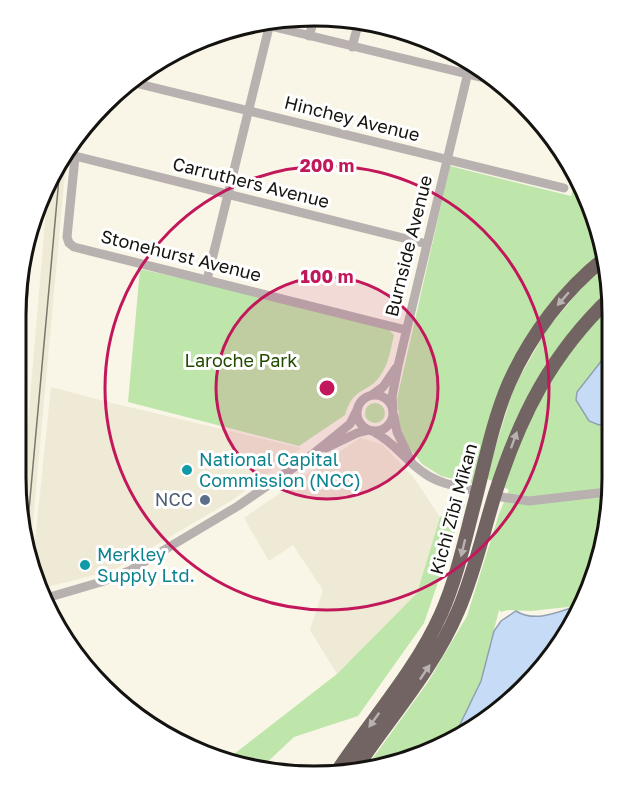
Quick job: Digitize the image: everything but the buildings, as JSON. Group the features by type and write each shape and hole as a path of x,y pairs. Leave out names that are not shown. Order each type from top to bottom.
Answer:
{"highway":[{"name":"Kichi Zībī Mīkan","path":"343,764 407,674 433,631 452,585 506,393 526,351 564,298 597,266"},
{"name":"Kichi Zībī Mīkan","path":"361,761 422,676 451,628 465,593 519,428 543,380 578,332 602,307"},
{"path":"477,491 495,496"}],"street":[{"path":"309,36 312,26"},
{"path":"283,27 352,47 478,77"},
{"path":"207,280 269,29"},
{"path":"352,47 357,29"},
{"name":"Burnside Avenue","path":"393,411 393,392 406,330 469,71"},
{"name":"Hinchey Avenue","path":"139,84 564,188"},
{"name":"Carruthers Avenue","path":"73,155 427,244"},
{"name":"Stonehurst Avenue","path":"71,158 67,240 71,245 406,330"},
{"name":"Burnside Avenue","path":"370,396 383,387 398,366"},
{"path":"51,597 129,571 246,502 313,454 350,424 363,400 370,396 383,397 387,400 393,411 397,432 412,463"},
{"path":"358,408 357,416 360,423 390,441 412,463 435,480 477,491"},
{"path":"313,454 351,435 387,428 392,420 393,411"},
{"path":"495,496 529,501 601,493"}],"shaded area":[{"path":"65,167 32,536 26,496 26,449 47,204"},
{"path":"51,387 301,448 234,499 114,570 47,587 34,549"},
{"path":"360,438 382,444 414,478 440,517 417,593 337,674 310,630 323,590 293,545 269,561 244,518"}],"green space":[{"path":"450,166 571,196 573,189 592,239 596,260 544,312 473,484 441,476 422,464 401,434 397,399"},
{"name":"Laroche Park","path":"140,269 257,295 389,330 394,335 390,354 377,380 353,398 345,415 299,446 128,402"},
{"path":"598,272 602,314 602,360 577,392 576,400 587,417 599,425 602,424 602,478 596,534 580,588 571,607 531,611 501,612 499,610 481,681 459,726 424,744 372,760 428,682 467,616 499,514 509,490 486,478 514,387 547,329 588,280"},
{"path":"371,403 379,403 385,409 385,417 379,423 371,423 365,417 365,409"},
{"path":"465,504 424,623 358,716 294,737 268,762 234,754 337,674 417,593 440,517"}],"water":[{"path":"602,360 602,424 589,421 576,400 577,392"},
{"path":"570,608 553,638 517,681 489,706 459,726 481,681 494,631 501,621 516,611 531,616"}],"tram line":[{"path":"28,517 59,179"}],"place":[{"name":"National Capital Commission (NCC)","path":"187,470"},
{"name":"NCC","path":"205,500"},
{"name":"Merkley Supply Ltd.","path":"85,565"}]}
